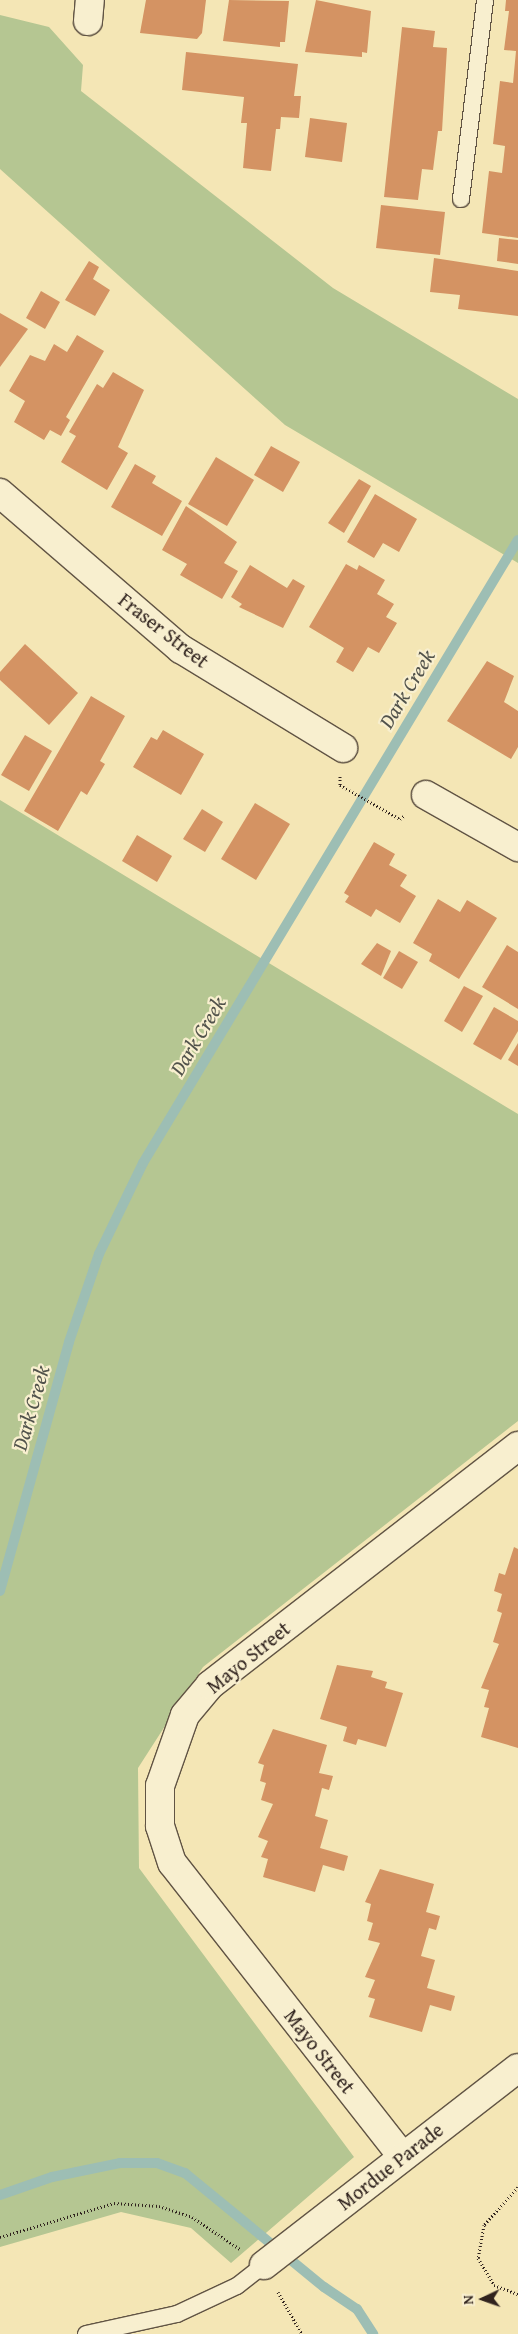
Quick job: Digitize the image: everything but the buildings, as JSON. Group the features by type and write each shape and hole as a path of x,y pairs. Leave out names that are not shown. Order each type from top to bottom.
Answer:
{"street":[{"name":"Fraser Street","path":"0,493 182,649 343,748"},
{"path":"426,795 518,847"},
{"name":"Mayo Street","path":"402,2156 172,1863 160,1826 160,1786 185,1715 210,1684 518,1446"},
{"name":"Mordue Parade","path":"264,2265 402,2156 518,2068"}],"lane":[{"path":"461,200 484,0"},
{"path":"86,2334 177,2314 237,2286 264,2265"}],"path":[{"path":"343,748 340,785 400,819 426,795"},
{"path":"518,2187 484,2225 478,2258 494,2285 518,2294"},
{"path":"0,2237 114,2203 159,2206 192,2217 264,2265 302,2334"}],"green space":[{"path":"0,15 49,27 83,65 81,91 333,288 518,399 518,563 285,425 0,169"},
{"path":"0,800 518,1114 518,1421 203,1667 138,1768 139,1868 354,2157 231,2263 191,2228 121,2212 0,2247"}],"waterway":[{"name":"Dark Creek","path":"0,1591 69,1342 99,1254 143,1163 518,540"},
{"path":"0,2195 52,2177 120,2163 157,2163 185,2173 324,2287 357,2309 373,2334"}]}
